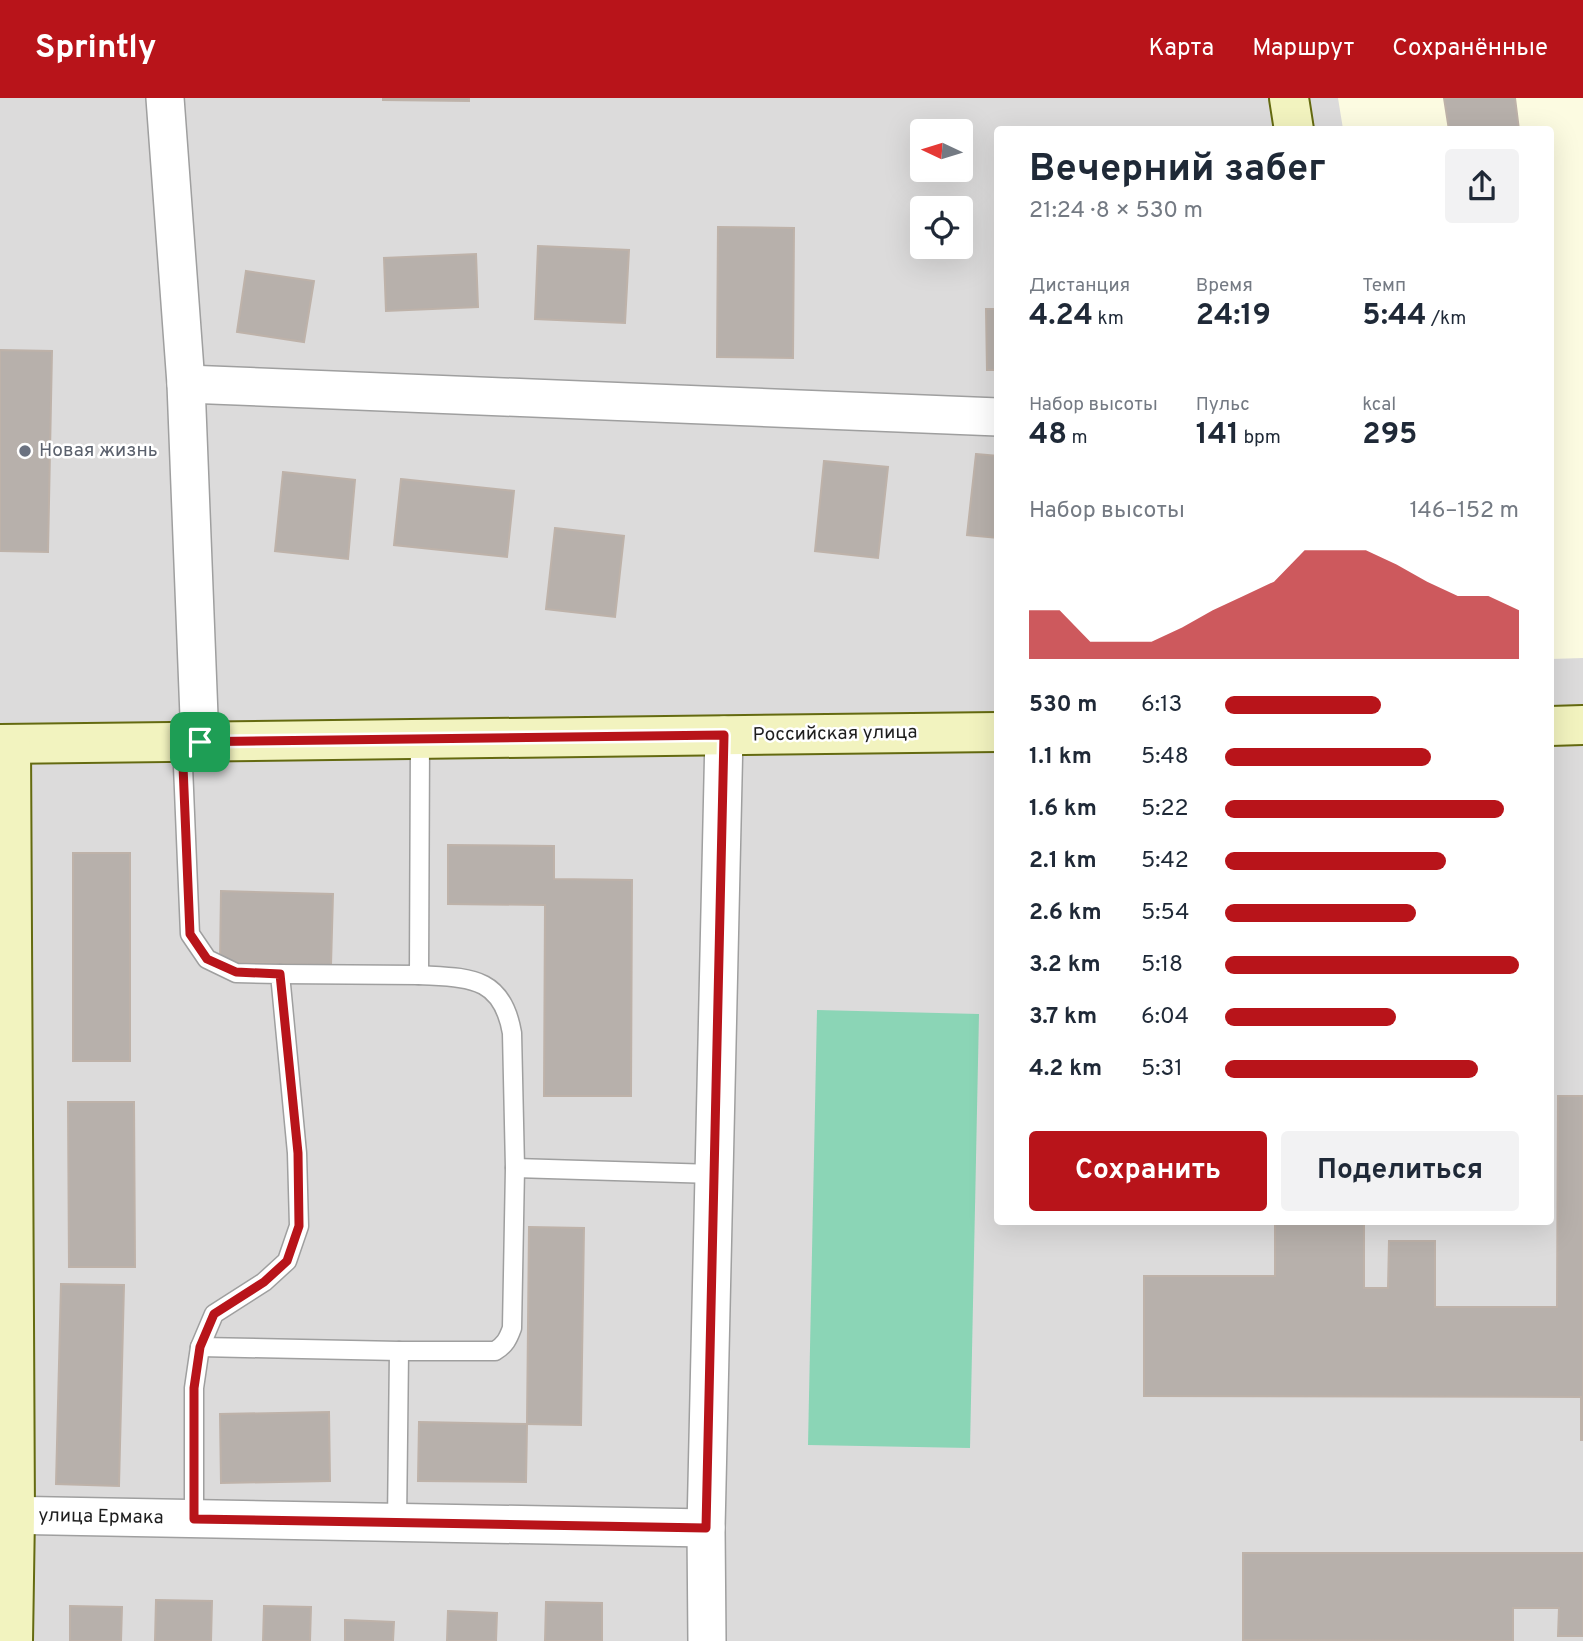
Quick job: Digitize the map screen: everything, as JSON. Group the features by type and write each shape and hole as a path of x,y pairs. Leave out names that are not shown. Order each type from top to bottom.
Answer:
{"street":[{"path":"164,98 186,384 191,742"},
{"path":"1289,98 1293,126"},
{"path":"186,384 994,417"},
{"path":"1554,726 1583,725"},
{"name":"Российская улица","path":"6,744 994,732"},
{"path":"707,1641 706,1528 724,735"},
{"path":"6,744 8,1515 13,1641"},
{"name":"улица Ермака","path":"8,1515 706,1528"}],"lane":[{"path":"419,975 420,739"},
{"path":"191,742 190,934 207,959 236,972 419,975 467,978 485,986 499,996 509,1014 512,1033 515,1168 512,1328 502,1347 486,1353 200,1347"},
{"path":"194,1519 194,1388 200,1347 214,1314 264,1282 287,1261 299,1226 298,1153 280,974"},
{"path":"515,1168 714,1174"},
{"path":"397,1522 399,1351"}],"shaded area":[{"path":"0,98 1583,98 1583,1641 0,1641"},
{"path":"1338,98 1583,98 1583,658 1554,659 1554,126 1343,126"}],"green space":[{"path":"817,1010 979,1014 970,1448 808,1445"}],"building":[{"path":"469,98 469,101 383,100"},
{"path":"1444,98 1515,98 1518,126 1448,126"},
{"path":"718,227 794,228 793,358 717,357"},
{"path":"538,246 629,250 625,323 535,319"},
{"path":"476,254 478,307 386,311 384,258"},
{"path":"246,271 314,281 304,342 237,332"},
{"path":"986,309 994,309 994,370 987,370"},
{"name":"Новая жизнь","path":"0,350 52,351 48,552 0,551"},
{"path":"976,454 994,456 994,538 967,535"},
{"path":"824,461 888,467 878,558 815,551"},
{"path":"283,472 355,480 348,559 275,551"},
{"path":"401,479 514,491 507,557 394,545"},
{"path":"555,528 624,536 615,617 546,609"},
{"path":"448,845 554,846 554,879 632,880 631,1096 544,1096 545,905 448,904"},
{"path":"73,853 130,853 130,1061 73,1061"},
{"path":"221,891 333,894 331,965 220,962"},
{"path":"1558,1096 1583,1096 1583,1440 1581,1397 1144,1396 1144,1276 1275,1276 1275,1225 1364,1225 1364,1288 1388,1288 1389,1241 1435,1241 1435,1307 1557,1307"},
{"path":"68,1102 134,1102 135,1267 69,1267"},
{"path":"529,1227 584,1228 581,1425 527,1424"},
{"path":"61,1284 124,1285 119,1486 56,1484"},
{"path":"329,1412 330,1481 221,1483 220,1414"},
{"path":"419,1422 527,1424 526,1482 418,1481"},
{"path":"1243,1553 1583,1553 1583,1636 1558,1636 1559,1608 1513,1608 1513,1641 1243,1640"},
{"path":"156,1600 212,1601 211,1641 155,1641"},
{"path":"546,1602 602,1603 602,1641 545,1641"},
{"path":"70,1606 122,1607 121,1641 70,1641"},
{"path":"264,1606 311,1607 310,1641 263,1641"},
{"path":"448,1611 497,1613 496,1641 447,1641"},
{"path":"345,1620 394,1622 393,1641 345,1641"}],"place":[{"name":"Новая жизнь","path":"25,451"}],"route":[{"path":"724,735 706,1528 194,1519 194,1388 200,1347 214,1314 264,1282 287,1261 299,1226 298,1153 280,974 236,972 207,959 190,934 182,742 200,742 724,735"}]}
